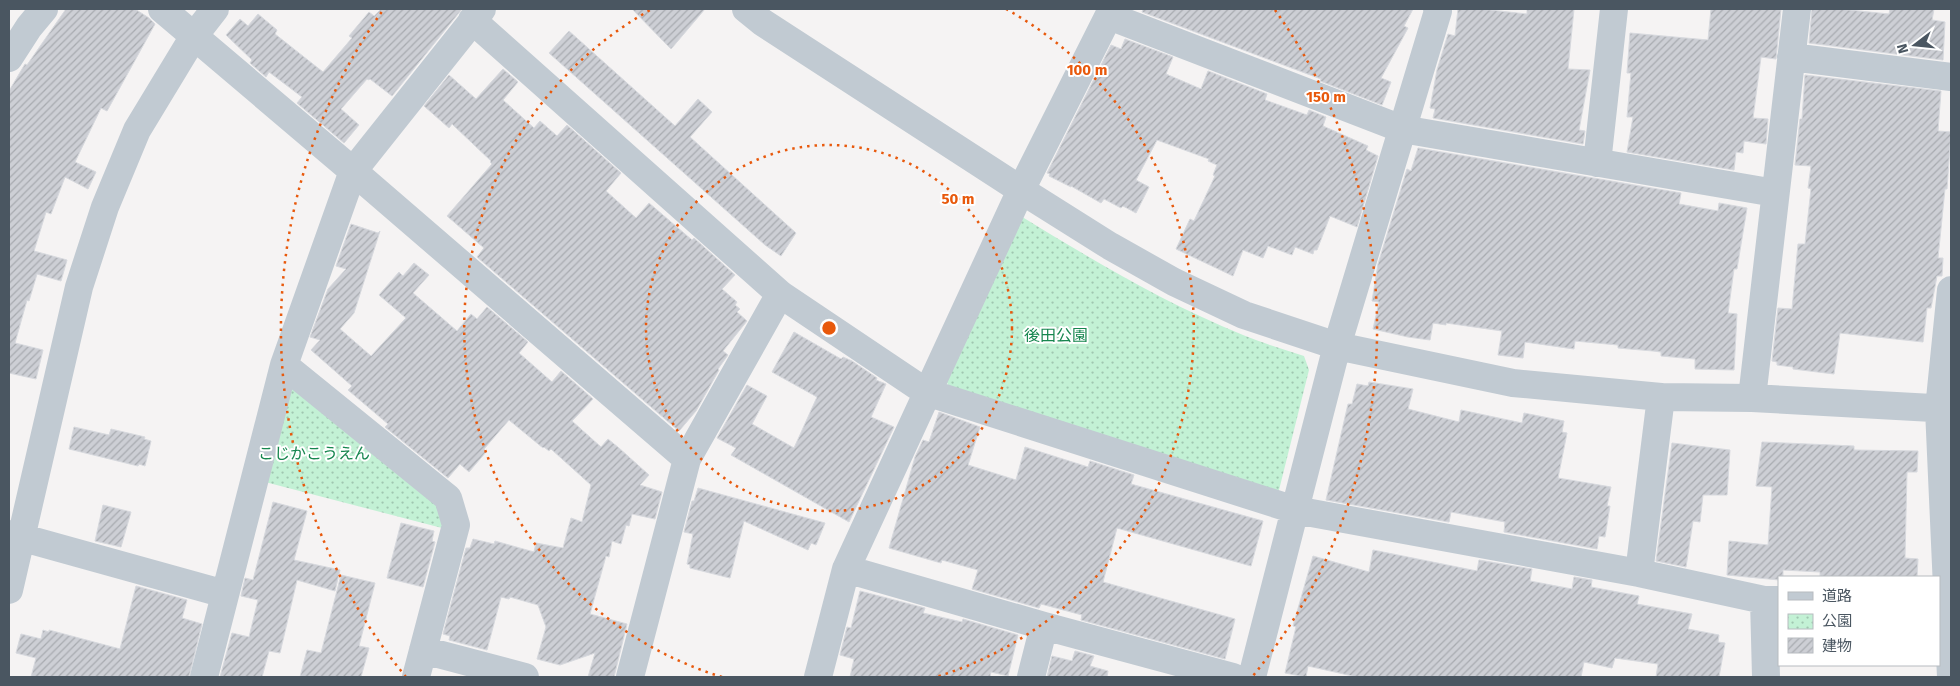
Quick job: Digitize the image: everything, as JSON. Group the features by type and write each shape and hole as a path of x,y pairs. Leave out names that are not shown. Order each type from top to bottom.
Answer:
{"street":[{"path":"9,58 29,27 44,9"},
{"path":"162,9 687,459"},
{"path":"9,590 15,536 79,287 105,207 137,130 194,36 215,9"},
{"path":"746,9 762,22 1110,246 1174,282 1244,314 1337,346 1513,383 1661,397 1752,398 1945,409"},
{"path":"1252,677 1337,346 1438,11 1437,9"},
{"path":"1597,163 1614,9"},
{"path":"1752,398 1797,9"},
{"path":"818,677 846,569 926,392 1021,190 1111,12 1402,129 1775,192"},
{"path":"204,677 284,365 353,171 477,15 780,294 926,392 1295,510 1771,600 1766,677"},
{"path":"1791,57 1951,77"},
{"path":"1951,290 1945,409 1943,605 1951,677"},
{"path":"630,677 687,459 780,294"},
{"path":"284,365 448,498 456,525 416,677"},
{"path":"1640,574 1661,397"},
{"path":"15,536 225,594"},
{"path":"846,569 1044,626 1233,677"},
{"path":"1030,677 1044,626"},
{"path":"423,650 524,677"}],"green space":[{"name":"後田公園","path":"1019,215 1156,295 1250,338 1304,356 1309,370 1278,494 950,388 945,379"},
{"name":"こじかこうえん","path":"299,386 442,507 444,519 442,528 265,482 287,390"}],"building":[{"path":"66,9 135,9 155,24 107,111 101,108 75,162 96,172 88,189 65,177 51,214 46,212 34,251 67,260 61,281 37,274 29,301 27,300 15,343 43,350 36,379 9,373 9,91 25,64 27,65"},
{"path":"381,9 462,9 392,96 370,79 367,79 341,109 359,125 344,143 297,103 302,97 269,72 266,77 250,63 252,60 226,35 240,19 248,26 258,14 277,30 275,34 323,72 352,38 349,36 369,12 374,16"},
{"path":"632,9 705,9 671,49"},
{"path":"1143,9 1413,9 1404,26 1408,28 1381,78 1391,82 1382,105 1320,81 1321,79 1142,12"},
{"path":"1458,9 1481,9 1527,14 1527,9 1574,9 1568,69 1590,70 1579,130 1585,131 1583,144 1433,118 1435,109 1430,108 1437,70 1448,34 1455,36"},
{"path":"1711,9 1781,9 1776,59 1761,57 1753,118 1768,119 1766,144 1744,141 1743,153 1736,152 1734,170 1627,152 1633,117 1627,117 1631,73 1627,73 1630,33 1708,40"},
{"path":"1812,9 1839,9 1889,14 1890,9 1934,9 1932,20 1945,22 1943,60 1809,43"},
{"path":"569,31 675,126 698,99 712,112 690,137 796,233 781,256 765,245 549,53"},
{"path":"1125,39 1173,57 1166,74 1201,89 1208,71 1267,94 1265,100 1307,115 1309,110 1326,117 1323,126 1368,146 1366,150 1378,156 1357,227 1330,216 1317,250 1314,250 1313,254 1295,247 1292,255 1268,246 1263,258 1243,250 1233,276 1176,249 1190,219 1194,221 1215,176 1213,175 1217,165 1208,161 1209,159 1157,140 1136,180 1149,187 1136,213 1104,199 1101,203 1049,176 1050,174 1047,173 1111,45 1121,49"},
{"path":"503,69 518,82 503,100 534,128 540,121 557,136 567,125 621,173 606,191 636,218 649,203 692,240 694,238 735,275 722,289 737,302 735,305 740,309 737,312 747,321 723,351 728,355 718,369 696,411 679,431 477,257 484,248 447,216 492,164 452,124 449,128 424,106 449,75 476,99"},
{"path":"1805,75 1941,91 1938,131 1951,132 1947,189 1945,189 1938,258 1943,258 1942,276 1937,276 1931,308 1927,308 1923,342 1840,333 1834,374 1793,369 1793,367 1777,365 1777,362 1772,361 1778,308 1792,309 1798,244 1805,244 1811,189 1808,188 1811,166 1795,165 1800,119 1802,119"},
{"path":"1418,148 1681,193 1679,204 1718,211 1719,203 1747,208 1737,269 1734,269 1728,313 1737,314 1734,370 1695,369 1695,359 1661,356 1661,352 1618,348 1618,345 1575,341 1574,349 1525,342 1523,358 1498,355 1502,331 1446,323 1446,325 1433,323 1430,340 1373,329 1379,302 1372,301 1378,264 1407,169 1411,171"},
{"path":"351,224 378,233 380,231 354,313 340,329 371,356 406,318 379,295 399,272 403,276 414,263 429,275 413,293 457,331 471,314 477,319 487,307 528,342 519,353 552,382 561,371 593,399 572,421 601,447 608,439 649,475 640,485 662,492 655,519 632,514 629,526 626,525 621,544 612,541 609,557 606,556 590,614 627,624 614,677 588,677 595,653 560,665 537,659 546,627 538,605 510,597 509,599 501,597 487,650 449,640 450,636 443,634 466,548 470,548 473,539 494,544 495,541 534,552 536,543 563,548 571,518 582,522 591,485 551,449 549,451 543,448 509,420 484,449 486,452 469,472 460,464 448,478 385,427 388,424 348,390 352,386 311,350 320,340 310,337 328,289 346,269 336,266"},
{"path":"794,332 841,359 843,357 852,361 877,378 876,380 886,384 871,417 894,427 849,522 731,455 736,448 717,438 747,385 767,396 752,424 794,448 817,397 772,372"},
{"path":"1369,382 1413,389 1408,409 1459,422 1461,410 1522,423 1524,413 1564,421 1562,432 1567,433 1558,478 1611,487 1607,506 1610,506 1605,537 1599,536 1597,549 1504,532 1505,522 1451,512 1449,522 1326,500 1348,404 1352,404 1357,384 1368,386"},
{"path":"939,412 980,427 968,465 1016,480 1025,447 1088,467 1090,461 1134,475 1131,484 1263,521 1251,566 1117,528 1103,582 1235,619 1225,659 1081,620 1082,615 1041,604 1039,608 972,589 978,570 942,560 941,563 889,548 915,457 923,440 929,442"},
{"path":"74,427 109,435 111,429 145,437 144,439 151,441 145,466 139,464 138,466 69,449"},
{"path":"1762,442 1854,446 1854,450 1918,451 1917,472 1907,472 1905,558 1918,559 1917,576 1820,576 1820,572 1783,570 1783,576 1778,576 1778,580 1727,575 1729,541 1768,545 1772,487 1756,486"},
{"path":"1672,443 1730,450 1727,495 1703,495 1700,522 1693,521 1686,567 1656,561"},
{"path":"698,488 825,523 816,545 811,543 808,550 744,521 730,578 690,568 690,565 687,564 693,534 684,532 692,501 694,501"},
{"path":"273,502 307,511 294,560 340,570 335,591 297,580 280,653 269,651 262,677 220,677 232,633 249,637 258,600 241,596 245,578 253,580"},
{"path":"103,505 131,512 121,547 95,541"},
{"path":"401,523 434,531 432,541 435,542 423,587 387,578"},
{"path":"1373,550 1477,571 1479,560 1532,569 1530,581 1572,589 1574,577 1592,580 1591,587 1639,596 1637,604 1692,614 1688,629 1719,635 1718,642 1725,643 1719,677 1656,677 1658,664 1615,658 1612,668 1584,662 1581,677 1357,677 1308,666 1306,677 1285,673 1296,627 1293,626 1313,556 1369,572"},
{"path":"341,575 375,583 359,646 369,648 361,677 300,677 307,650 321,653"},
{"path":"136,586 187,600 182,618 202,624 189,677 31,677 36,658 16,653 21,634 41,639 43,630 49,632 49,630 120,649"},
{"path":"860,591 925,608 923,613 962,622 963,619 1018,635 1008,676 991,672 990,677 850,677 854,659 840,655 847,627 851,628"},
{"path":"1075,651 1094,656 1090,666 1108,671 1107,677 1047,677 1052,656 1072,661"}]}
